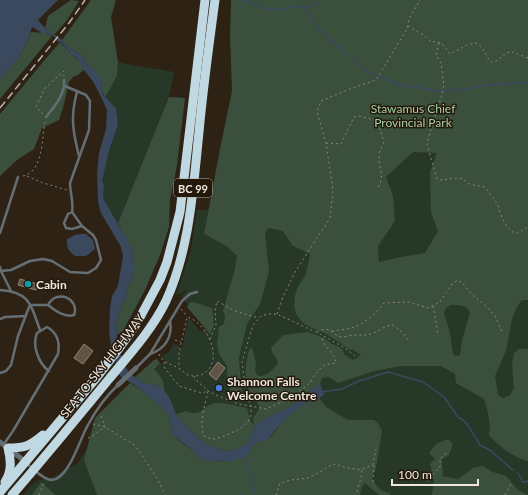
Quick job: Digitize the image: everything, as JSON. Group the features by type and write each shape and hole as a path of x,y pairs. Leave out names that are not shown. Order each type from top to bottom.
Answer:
{"highway":[{"name":"SEA-TO-SKY HIGHWAY","path":"0,491 26,462 120,347 151,298 167,262 174,237 184,184 205,0"},
{"name":"SEA-TO-SKY HIGHWAY","path":"12,495 141,340 165,303 181,261 189,222 215,0"},
{"path":"4,445 25,447 31,444 61,419"},
{"path":"0,491 10,471 10,457 4,445"}],"street":[{"path":"118,385 136,368"},
{"path":"4,445 26,462"}],"lane":[{"path":"46,117 65,86 64,80"},
{"path":"1,271 11,270 32,260 43,258 52,261 70,272 78,273 91,272 99,265 100,255 96,240 93,235 82,226 72,212 73,207 70,191 70,183 89,130 90,101 86,95 65,86"},
{"path":"77,92 72,120 73,136 79,157"},
{"path":"0,233 18,177"},
{"path":"72,212 65,218 64,223 66,228 72,229 82,226"},
{"path":"0,267 11,291"},
{"path":"0,290 18,292 26,298 32,305 40,330"},
{"path":"136,368 150,354 187,296 197,292"},
{"path":"0,373 6,371 11,365 18,336 29,308 32,305 48,304 52,308 67,316 74,315 74,304 61,296 56,296 50,300 48,304"},
{"path":"0,319 5,317 26,316"},
{"path":"150,354 158,351 165,345 170,337 170,321"},
{"path":"4,445 49,371 58,354 59,345 56,336 47,327 37,333 35,339 36,348 42,366 49,371"},
{"path":"26,462 46,478 53,480 60,476 66,470 74,456 88,424 111,391 118,385"}],"path":[{"path":"277,314 295,272 330,218 332,190 326,143 317,112 321,101 376,80 393,54 408,26 409,19 420,0"},
{"path":"408,26 425,36 431,42 439,43 447,48 450,54 467,44 476,44 486,53 488,59 493,64 508,51 528,58"},
{"path":"439,43 436,54 440,64 444,86 427,145 437,179 458,178 463,179 469,184 485,187 498,205 502,218 508,228 514,233 518,233 528,227"},
{"path":"18,177 33,171 41,154 46,117 36,107 45,88 64,71 64,80"},
{"path":"326,143 341,144 354,117 360,116 374,120 380,129 384,142 379,152 382,181 378,188"},
{"path":"26,175 42,183 70,191"},
{"path":"332,331 351,328 369,318 384,303 409,302 428,308 440,302 452,284 458,280 464,285 470,294 495,316 502,332"},
{"path":"210,340 216,325 215,310 217,301 235,311 258,318"},
{"path":"433,305 438,334"},
{"path":"164,362 194,376 202,374 211,366 214,356 210,340 200,326 191,318 187,317 179,307"},
{"path":"208,391 202,421 204,436 208,438 224,436 238,430 248,422 251,415 251,406 246,392 242,362 253,325 258,318 264,314 277,314 322,335 345,348 355,356"},
{"path":"179,368 178,358 187,317"},
{"path":"317,333 323,329 332,331 342,337 354,335 362,337 385,326 393,325 401,331 410,342"},
{"path":"194,376 196,380 208,391 239,404 266,409 283,402 310,383 324,366 336,363 335,359 323,342 322,335"},
{"path":"175,340 181,342"},
{"path":"158,351 164,362 164,367 179,386 202,393 208,391"},
{"path":"97,410 102,415 105,427"},
{"path":"88,424 105,427 133,444 158,480 165,495"},
{"path":"81,439 91,437 105,427"},
{"path":"373,482 373,464 376,449"},
{"path":"433,475 440,467 440,459 448,453"},
{"path":"276,495 280,483 308,478 335,464 362,470 373,464"},
{"path":"356,495 362,470"},
{"path":"39,495 46,478"},
{"path":"505,495 512,482"}],"green space":[{"path":"71,0 79,1 67,20 54,35 45,28 48,16"},
{"path":"91,0 116,0 111,17 118,62 117,76 105,98 101,89 102,83 93,69 88,66 82,56 62,40"},
{"name":"Stawamus Chief Provincial Park","path":"231,0 528,0 528,300 522,300 517,307 512,319 506,351 495,376 498,395 503,398 510,395 514,388 512,364 514,353 519,349 528,349 528,461 517,457 497,444 489,435 489,417 484,399 456,383 455,374 441,366 401,366 374,371 338,383 329,377 322,378 320,384 303,396 295,404 260,421 255,426 247,445 228,451 204,443 181,422 176,414 186,411 196,413 211,404 219,403 247,408 250,420 254,425 253,418 259,409 259,405 254,400 247,386 246,362 250,348 252,348 256,363 255,371 258,376 267,374 278,363 271,348 283,335 308,332 324,338 339,347 342,349 344,354 353,360 361,355 352,349 350,350 324,333 311,328 298,318 294,299 298,287 306,273 310,254 292,245 283,231 269,228 265,233 269,272 260,304 247,324 239,358 242,393 237,394 231,392 227,380 227,366 219,354 217,344 219,327 224,324 225,316 223,311 235,269 237,256 228,247 204,234 232,91 230,36","holes":["413,152 437,153 430,172 431,213 438,231 425,253 379,262 378,246 395,221 393,196 386,177","451,305 466,307 470,312 462,341 460,355 455,356 453,354 450,333 444,313 446,308"]},
{"path":"528,0 528,495 23,495 31,485 37,481 53,477 78,463 114,404 160,363 162,365 166,362 161,357 169,352 173,344 179,345 178,351 182,348 188,319 190,319 201,332 207,327 181,296 186,292 187,288 181,294 176,295 190,254 197,210 220,208"},
{"path":"31,32 47,33 52,36 0,99 0,79 18,58"},
{"path":"60,42 81,62 84,70 73,77 69,82 59,120 42,128 34,149 17,160 0,176 0,114"},
{"path":"118,62 174,72 169,97 118,223 103,198 104,185 102,181 109,151 118,124 116,108 105,98 117,76"},
{"path":"169,97 185,98 177,165 170,200 169,227 160,255 145,290 123,331 117,335 116,323 126,296 127,287 133,276 132,250 118,223"},
{"path":"193,302 212,308 214,325 210,334 187,307 189,303"},
{"path":"157,359 160,363 154,369 162,378 164,390 157,385 144,383 135,377"},
{"path":"130,383 146,393 166,411 169,416 173,435 195,452 201,459 215,462 249,453 255,444 268,439 284,419 292,412 314,399 319,398 326,407 348,420 374,420 378,423 382,431 376,468 372,477 378,488 390,493 390,495 379,495 365,483 362,487 360,495 97,495 84,460 95,418"},
{"path":"448,439 453,444 449,455 442,459 442,476 458,479 473,468 482,466 493,472 506,476 518,490 528,495 432,495 434,479 426,483 425,475 432,471 430,464 435,459 429,453 436,444"},
{"path":"41,482 56,495 32,495"}],"water":[{"path":"0,0 58,0 38,20 45,28 82,56 88,66 99,76 102,83 101,89 103,95 116,108 118,124 109,151 102,181 104,185 103,198 132,250 133,276 127,287 126,296 116,323 116,346 130,374 144,383 157,385 164,390 181,422 204,443 228,451 246,445 255,426 260,421 295,404 303,396 320,384 324,395 311,400 293,412 267,440 255,443 245,457 229,462 224,460 215,462 201,459 195,452 173,435 169,416 166,411 139,388 120,376 115,365 117,359 109,353 111,345 109,332 112,296 118,286 123,256 121,247 101,213 98,202 97,173 99,153 106,129 107,110 94,83 78,59 72,55 61,42 57,41 55,37 47,33 42,33 32,27 28,40 18,58 0,79"},
{"path":"81,234 86,234 93,240 95,249 86,256 75,256 68,249 67,239"}],"building":[{"name":"Cabin","path":"20,279 38,284 36,290 18,285"},
{"path":"84,344 93,351 83,364 74,358"},
{"path":"218,362 225,368 216,380 209,374"}],"waterway":[{"path":"242,0 264,8 276,9 310,6 322,0"},
{"path":"304,7 320,30 367,72 397,84 438,91 528,82"},
{"path":"322,392 342,389 359,381 388,372 423,382 444,397 458,417 467,424 480,445 491,451 513,470"},
{"path":"245,457 256,495"},
{"path":"518,473 523,482 528,481"}],"railway":[{"path":"0,108 69,23 85,0"}],"place":[{"name":"Cabin","path":"28,284"},
{"name":"Shannon Falls Welcome Centre","path":"219,388"}]}
